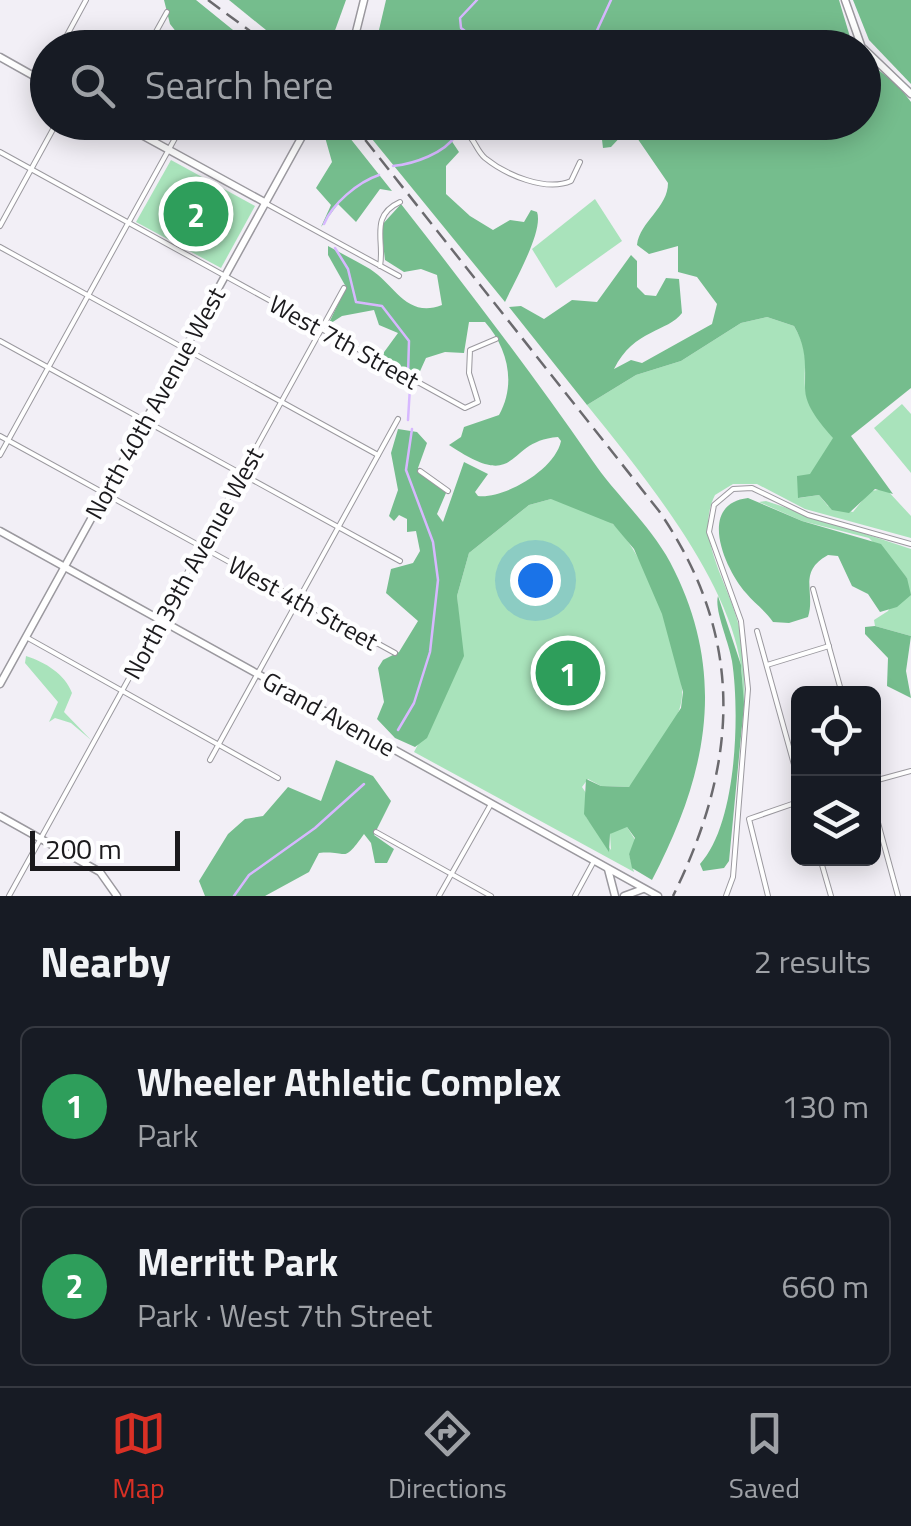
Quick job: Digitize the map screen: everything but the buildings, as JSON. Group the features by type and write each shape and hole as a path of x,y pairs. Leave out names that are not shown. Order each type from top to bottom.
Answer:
{"street":[{"path":"70,30 86,0"},
{"path":"356,30 364,0"},
{"path":"845,0 856,30"},
{"path":"157,30 167,12"},
{"path":"0,57 30,74"},
{"path":"881,65 911,94"},
{"path":"0,226 47,140"},
{"path":"151,140 399,276"},
{"path":"0,455 174,140"},
{"name":"North 40th Avenue West","path":"0,684 300,140"},
{"path":"471,140 498,167 548,185 572,181 580,162"},
{"name":"West 7th Street","path":"0,152 465,408 478,402 468,354 473,346 496,339"},
{"path":"380,266 378,228 387,209 400,202"},
{"path":"0,247 378,455"},
{"name":"North 39th Avenue West","path":"9,896 344,288"},
{"path":"0,341 400,562"},
{"path":"210,760 398,419"},
{"name":"West 4th Street","path":"0,436 395,654"},
{"path":"420,471 448,490"},
{"path":"726,896 733,878 748,689 741,621 709,532 712,510 733,489 752,488 808,514 911,544"},
{"name":"Grand Avenue","path":"0,531 658,896"},
{"path":"813,589 840,686"},
{"path":"757,631 797,776"},
{"path":"26,638 278,778"},
{"path":"767,665 830,646"},
{"path":"881,779 911,771"},
{"path":"440,896 491,804"},
{"path":"768,896 750,817 791,804"},
{"path":"0,816 100,872 117,896"},
{"path":"376,832 491,896"},
{"path":"881,834 898,896"},
{"path":"574,896 594,861"},
{"path":"822,866 831,896"},
{"path":"607,868 614,896"},
{"path":"624,896 645,889"}],"green space":[{"path":"164,0 196,0 233,30 175,30"},
{"path":"229,0 346,0 335,30 266,30"},
{"path":"386,0 839,0 848,30 379,30"},
{"path":"853,0 911,0 911,84 881,53 881,30 865,30"},
{"path":"881,72 911,102 911,388 851,436 893,494 875,489 849,513 832,510 819,495 798,498 797,476 810,474 833,438 808,402 803,349 794,326 767,317 741,323 681,361 636,375 587,405 509,307 521,306 544,319 572,300 597,302 631,255 637,261 637,287 645,295 656,296 666,278 679,279 682,313 631,346 614,369 631,360 642,363 712,324 717,304 697,277 678,272 678,246 649,254 637,245 643,229 664,200 668,183 638,140 881,140"},
{"path":"326,140 352,140 392,191 380,189 356,222 338,204 321,227 331,205 316,188 332,162"},
{"path":"373,140 451,140 459,152 446,166 446,194 493,230 510,220 524,222 531,210 537,212 532,244 505,302"},
{"path":"602,140 618,140 611,147 603,148"},
{"path":"171,160 255,206 221,268 136,222"},
{"path":"595,199 622,241 556,288 532,249"},
{"path":"401,204 601,473 653,535 688,604 700,644 704,724 686,802 652,880 632,868 629,854 635,838 627,827 610,834 609,852 584,814 586,779 601,786 629,787 681,708 683,692 662,614 634,549 613,524 551,499 529,505 469,553 457,596 464,656 427,738 415,747 395,738 377,719 384,702 378,668 383,660 399,652 418,621 386,593 391,569 413,563 420,551 416,531 407,532 407,519 399,515 394,521 389,516 398,490 391,453 398,429 417,432 427,443 418,468 446,493 437,514 443,522 464,462 488,474 475,492 478,496 489,496 514,488 539,472 557,452 561,441 558,437 541,441 501,465 472,459 449,445 461,437 464,427 499,415 508,390 504,354 485,322 469,322 464,353 445,352 426,358 416,380 379,359 398,333 379,325 374,310 342,316 328,325 346,287 328,255 328,246 370,269 410,304 420,308 442,305 437,275 421,269 404,272 385,260 381,226"},
{"path":"767,317 794,326 804,352 809,402 834,438 799,498 819,495 828,506 853,512 870,491 886,489 911,516 911,538 805,509 757,484 733,484 715,495 708,528 740,631 743,734 741,666 719,598 681,529 587,405 636,375 681,361 741,323"},
{"path":"902,404 911,414 911,473 874,428"},
{"path":"748,498 802,521 881,544 907,578 911,595 897,607 880,612 868,594 852,586 838,556 828,555 810,575 808,617 789,623 773,622 738,582 720,538 723,512 732,503"},
{"path":"551,499 593,512 614,525 626,539 651,583 679,663 682,686 678,713 634,783 629,787 601,786 588,779 582,787 588,796 586,817 611,850 610,834 620,826 627,827 636,841 629,854 634,872 414,752 462,660 457,596 469,553 529,505"},
{"path":"766,501 911,549 911,636 875,626 874,620 888,611 907,578 869,538 802,521 759,502"},
{"path":"718,596 741,665 744,705 729,861 724,868 703,871 700,864 722,823 735,738 732,661"},
{"path":"865,627 911,636 906,671 911,698 887,686 888,658 865,634"},
{"path":"26,656 47,665 65,680 72,693 64,712 91,740 71,723 55,718 49,722 58,702 25,663"},
{"path":"336,760 373,776 391,801 374,835 394,849 387,863 375,863 371,843 364,834 348,853 319,853 309,872 265,896 205,896 199,881 228,834 245,819 263,816 288,787 321,801"}],"waterway":[{"path":"464,30 460,18 477,0"},
{"path":"597,30 611,0"},
{"path":"393,166 428,156 452,140"},
{"path":"324,224 347,195 379,175"},
{"path":"335,248 348,269 356,302 382,306 409,341 408,375"},
{"path":"408,420 410,387"},
{"path":"398,730 414,703 430,652 438,580 433,542 406,470 412,429"},
{"path":"234,896 249,875 315,828 364,784"}],"railway":[{"path":"208,0 249,30"},
{"path":"365,140 659,511 687,559 707,606 719,653 721,749 711,797 673,896"}],"place":[{"name":"Merritt Park","path":"196,214"},
{"name":"Wheeler Athletic Complex","path":"568,673"}]}
